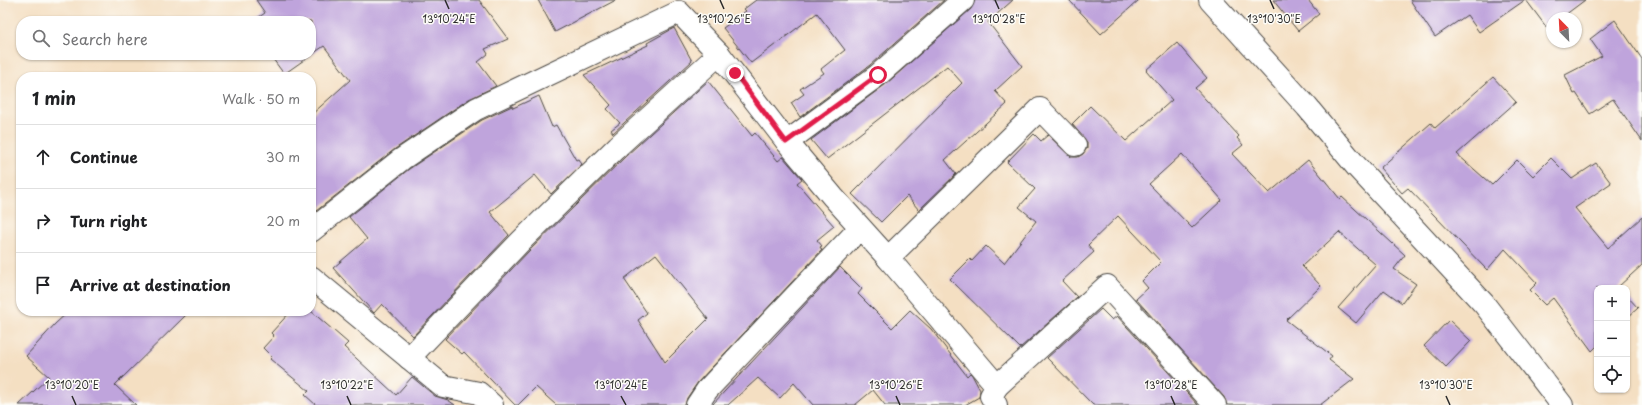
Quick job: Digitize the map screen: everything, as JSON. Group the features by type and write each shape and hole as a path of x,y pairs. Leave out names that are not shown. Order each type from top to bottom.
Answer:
{"street":[{"path":"786,142 878,75 964,0"},
{"path":"1210,0 1307,107 1356,166 1484,304 1562,405"},
{"path":"316,227 402,159 476,109 673,6 719,54 786,142 860,228 888,258 997,395 1108,286 1215,405"},
{"path":"409,358 521,241 618,146 719,54"},
{"path":"888,258 1040,109 1075,145"},
{"path":"697,405 707,390 860,228"},
{"path":"316,281 443,386 479,393 492,405"}],"building":[{"path":"256,0 479,0 508,39 485,49 488,54 478,62 496,86 469,99 395,149 316,211 316,111 350,80 324,46 316,52 316,16 260,16 265,13"},
{"path":"538,0 616,0 555,32"},
{"path":"756,0 944,0 870,65 800,117 791,103 804,94 800,89 824,73 821,69 845,50 817,13 751,63 723,28 746,11 744,9"},
{"path":"975,0 1013,0 988,22 1022,66 995,91 1007,104 945,160 956,174 919,210 907,196 881,222 852,194 962,83 947,66 827,159 811,140 886,84 971,9"},
{"path":"1069,0 1139,0 1101,34"},
{"path":"1273,0 1308,0 1319,14 1298,31"},
{"path":"1410,0 1525,0 1479,32 1467,15 1435,37"},
{"path":"1526,0 1585,0 1569,12 1546,12 1546,27"},
{"path":"1615,20 1642,59 1642,141 1613,99 1590,114 1576,93 1574,94 1565,75 1602,56 1590,39"},
{"path":"674,28 692,61 613,133 611,130 620,123 607,109 611,105 584,75 648,45 647,43"},
{"path":"1177,43 1207,78 1195,88 1239,136 1237,138 1243,145 1232,154 1269,193 1308,160 1340,199 1342,197 1405,255 1394,269 1416,284 1402,303 1384,290 1356,323 1338,308 1376,265 1339,232 1302,266 1321,286 1286,320 1332,356 1329,360 1354,379 1320,405 1227,405 1224,397 1136,299 1148,288 1142,281 1161,262 1118,216 1088,245 1094,252 1062,281 1077,297 1020,348 950,279 970,259 972,261 986,246 1004,263 1036,221 1019,207 1035,189 1007,162 1034,134 1041,141 1048,135 1071,157 1078,157 1083,154 1087,148 1087,142 1072,124 1090,106 1126,141 1172,100 1146,70","holes":["1182,154 1222,200 1192,228 1149,184"]},
{"path":"274,60 304,60 287,72 283,72"},
{"path":"1493,77 1516,102 1457,154 1492,185 1517,160 1533,176 1551,158 1572,179 1596,163 1611,183 1575,208 1608,248 1642,217 1642,265 1620,285 1594,285 1594,349 1592,351 1553,298 1545,305 1530,290 1537,283 1505,249 1487,270 1408,188 1402,193 1380,168 1431,123 1435,128"},
{"path":"708,81 752,136 755,133 778,161 783,157 802,179 797,183 834,226 817,240 822,246 820,247 822,250 698,382 687,398 685,405 556,405 536,387 518,405 515,405 464,352 462,354 445,339 530,250 627,155","holes":["656,254 708,319 665,362 638,320 647,313 624,279"]},
{"path":"539,96 552,127 556,125 576,160 578,159 582,164 551,194 535,175 490,212 509,235 413,336 382,304 374,313 333,268 367,239 349,217 409,169 482,120 512,106 513,108"},
{"path":"840,267 862,289 858,294 892,328 910,310 931,329 967,376 970,373 972,375 980,390 979,397 965,405 885,405 873,390 855,405 813,405 794,383 780,398 758,378 728,405 712,405"},
{"path":"1630,299 1638,308 1630,315"},
{"path":"1101,309 1112,320 1117,316 1198,405 1093,405 1047,358"},
{"path":"316,315 348,343 344,347 396,395 412,377 435,396 448,400 455,405 316,405 305,395 309,391 270,359 272,357 263,348 274,336 271,333 286,316"},
{"path":"64,316 185,316 115,385 136,405 19,405 49,377 26,356"},
{"path":"1449,320 1471,341 1446,367 1424,346"}],"route":[{"path":"735,73 786,142 878,75"}]}
